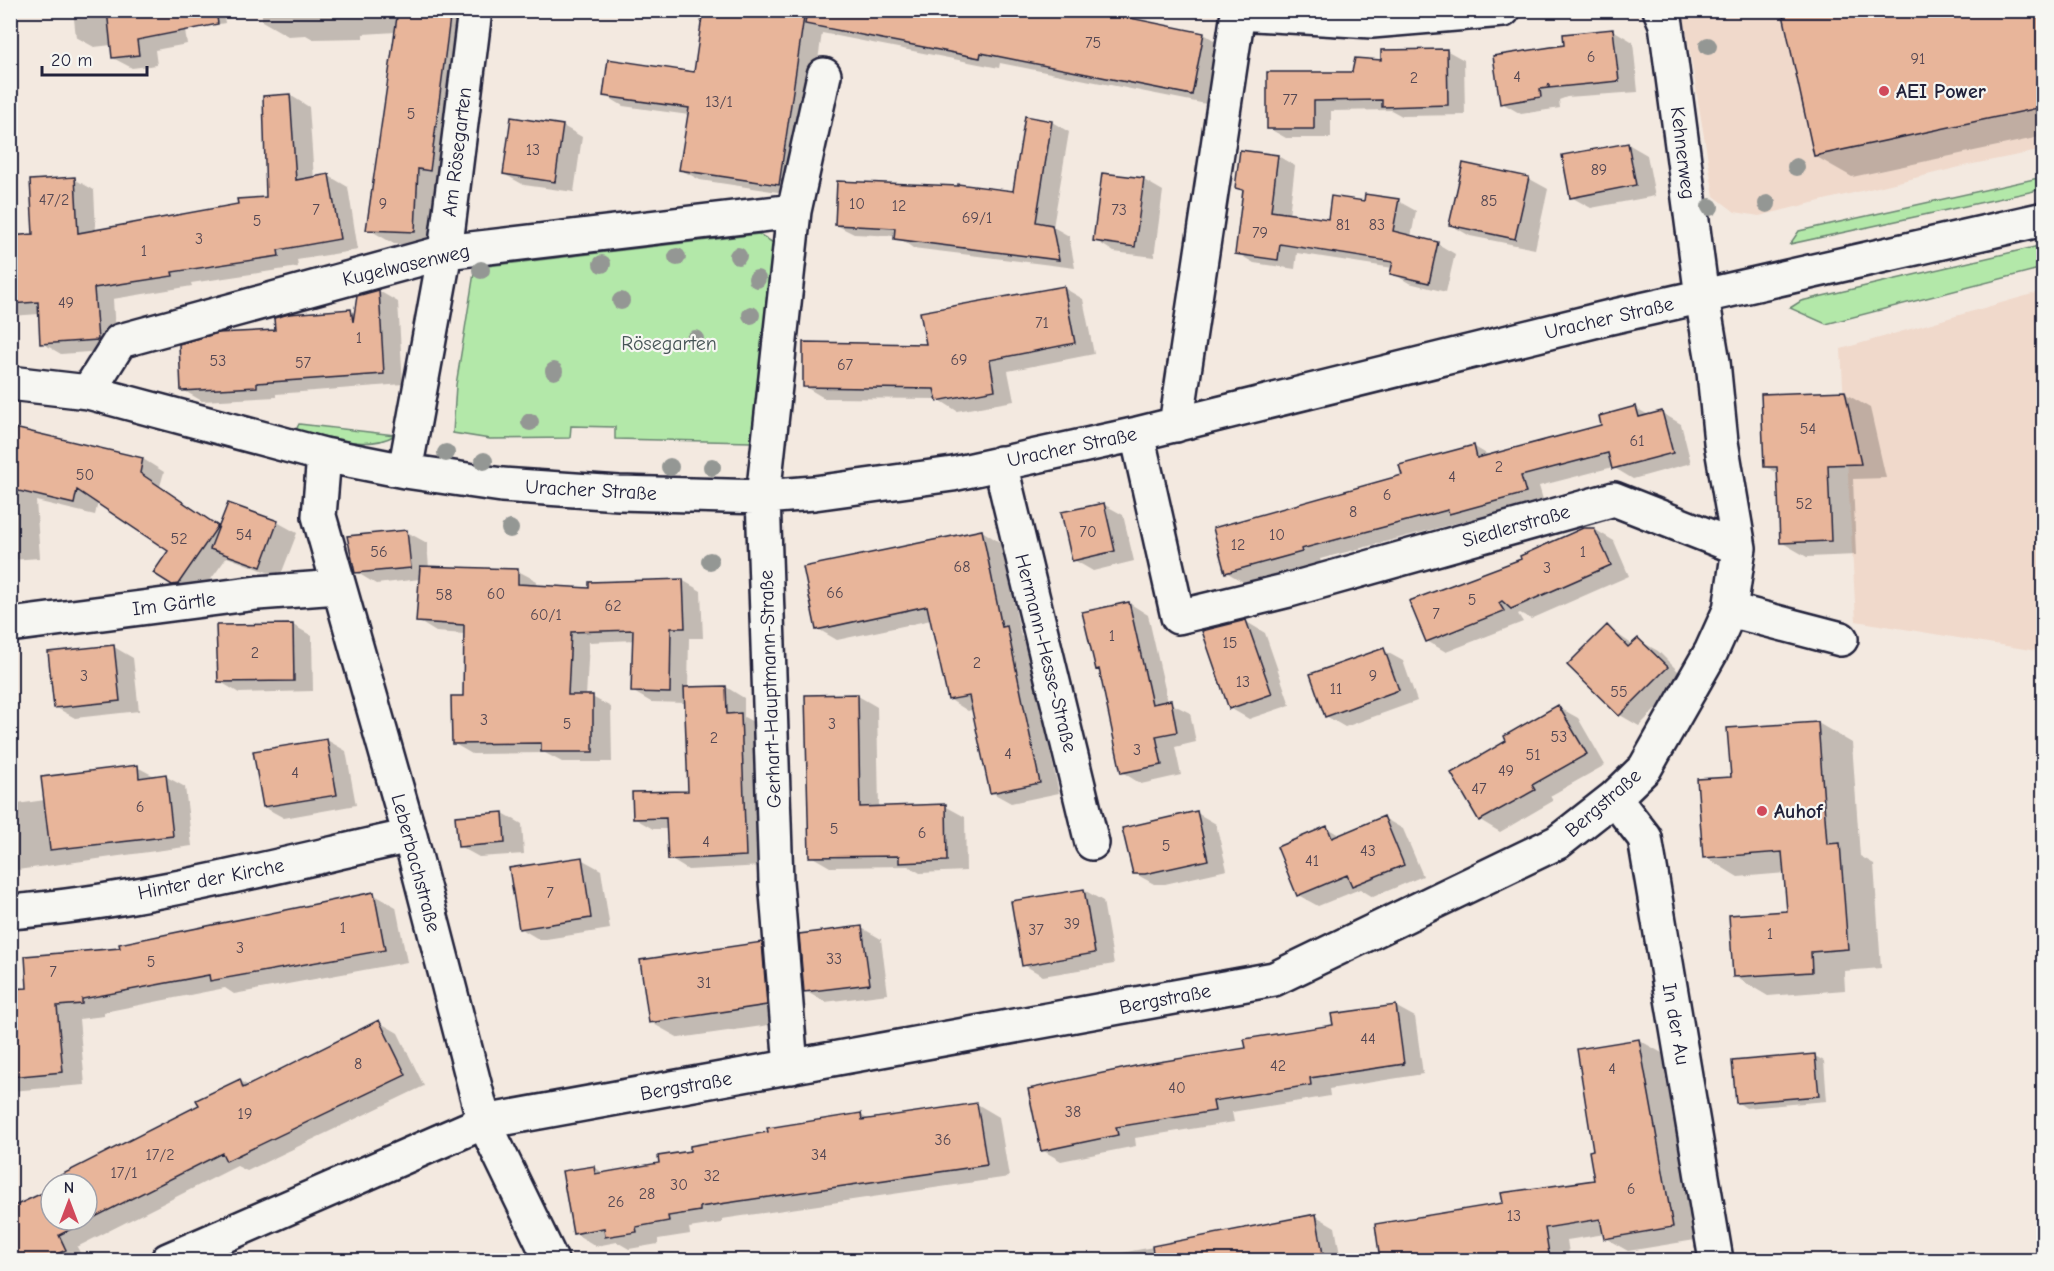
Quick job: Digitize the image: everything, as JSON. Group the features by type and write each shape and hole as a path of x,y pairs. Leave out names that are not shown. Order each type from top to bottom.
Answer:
{"street":[{"name":"Am Rösegarten","path":"405,471 445,252 475,10"},
{"path":"1176,425 1238,13 1372,21 1503,10"},
{"name":"Kehnerweg","path":"1660,10 1666,24 1702,297"},
{"path":"763,497 794,211 825,75"},
{"name":"Kugelwasenweg","path":"88,392 120,341 445,252 794,211"},
{"name":"Uracher Straße","path":"10,383 88,392 324,455 405,471 502,485 619,493 763,497 890,483 1137,434 1606,318 2043,219"},
{"name":"Bergstraße","path":"168,1260 484,1122 1274,978 1558,842 1614,798 1645,768 1711,652 1730,610 1739,548 1721,442 1713,362 1702,297"},
{"name":"Siedlerstraße","path":"1137,434 1178,617 1289,590 1614,498 1739,548"},
{"name":"Leberbachstraße","path":"324,455 319,516 410,836 484,1122 551,1260"},
{"name":"Hermann-Hesse-Straße","path":"1000,463 1092,843"},
{"name":"Gerhart-Hauptmann-Straße","path":"763,497 776,881 791,1067"},
{"name":"Im Gärtle","path":"10,625 256,593 338,587"},
{"path":"1730,610 1841,639"},
{"name":"In der Au","path":"1614,798 1645,838 1716,1260"},
{"name":"Hinter der Kirche","path":"10,912 40,910 196,884 410,836"}],"shaded area":[{"path":"1683,11 2043,11 2043,150 1968,165 1759,216 1735,212 1714,196"},
{"path":"2043,291 2043,652 1856,621 1841,349"}],"green space":[{"path":"2043,177 2043,189 1790,244 1799,231"},
{"name":"Rösegarten","path":"759,234 775,244 759,399 751,442 615,439 615,427 571,426 570,438 490,439 453,433 456,385 474,273 479,267"},
{"path":"2043,245 2043,268 1826,324 1790,308 1801,301"},
{"path":"299,424 395,435 372,442 347,441 296,430"}],"building":[{"path":"107,10 216,10 218,24 137,40 139,55 112,58"},
{"path":"398,10 451,10 430,171 418,169 415,232 366,230"},
{"path":"703,10 805,10 779,185 679,170 689,108 603,96 608,59 694,72"},
{"path":"807,10 1091,10 1204,33 1192,95 981,53 980,58 805,24"},
{"path":"1782,10 2043,10 2043,107 1814,156"},
{"path":"1613,29 1619,81 1549,88 1549,84 1548,88 1540,89 1541,97 1500,104 1493,56 1564,45 1563,34"},
{"path":"1447,49 1448,105 1382,107 1382,100 1314,101 1314,129 1267,129 1267,72 1352,72 1355,58 1381,60 1381,50"},
{"path":"290,94 296,180 329,174 340,239 278,250 279,256 172,272 173,276 94,288 98,340 40,344 38,302 10,304 10,236 33,234 30,180 75,177 78,233 238,204 237,199 266,197 263,96"},
{"path":"1025,116 1052,121 1036,222 1052,225 1059,260 894,239 895,228 835,225 837,181 958,186 958,184 1013,191"},
{"path":"511,117 563,125 555,182 503,174"},
{"path":"1628,143 1636,185 1570,198 1562,155"},
{"path":"1240,150 1278,155 1271,211 1328,219 1331,196 1364,201 1365,194 1399,199 1393,231 1438,242 1429,283 1390,274 1393,262 1280,244 1278,260 1235,254 1243,190 1235,188"},
{"path":"1463,163 1529,177 1515,239 1449,225"},
{"path":"1102,173 1144,178 1135,247 1093,241"},
{"path":"1064,286 1075,343 990,360 995,390 937,401 934,389 803,387 803,342 926,344 920,312"},
{"path":"379,290 384,374 257,383 257,387 181,391 179,344 218,333 275,330 274,318 289,314 351,309 353,322 357,296"},
{"path":"1845,391 1861,464 1828,465 1831,541 1780,543 1777,467 1764,467 1761,394"},
{"path":"1636,406 1639,417 1662,411 1673,453 1612,469 1608,453 1521,476 1526,493 1449,514 1448,510 1301,549 1302,552 1225,573 1213,528 1402,475 1399,465 1474,445 1477,458 1601,425 1599,416"},
{"path":"10,427 143,458 140,473 218,526 178,584 172,585 153,573 168,551 77,490 74,504 10,489"},
{"path":"228,503 278,521 261,567 210,549"},
{"path":"1104,503 1115,551 1072,561 1061,512"},
{"path":"1583,528 1594,528 1611,565 1511,609 1502,601 1499,603 1504,611 1426,642 1409,601 1521,559 1520,556"},
{"path":"407,530 411,568 355,573 347,536"},
{"path":"982,530 1002,627 1007,626 1040,783 990,793 969,696 948,700 927,606 816,630 803,567"},
{"path":"420,566 518,569 518,584 589,588 589,582 683,579 685,628 671,628 670,693 631,692 633,630 571,632 568,695 593,695 593,752 541,752 541,743 452,744 451,696 463,696 464,625 416,622"},
{"path":"1129,602 1152,704 1171,700 1177,732 1156,736 1162,765 1121,773 1099,669 1096,670 1082,612"},
{"path":"1246,620 1272,694 1229,709 1202,631"},
{"path":"293,624 294,681 218,682 216,625"},
{"path":"1607,625 1628,647 1638,638 1668,667 1619,716 1567,665"},
{"path":"114,645 120,701 54,708 48,652"},
{"path":"1384,648 1399,690 1325,717 1310,674"},
{"path":"726,686 727,714 741,713 746,856 668,860 666,818 633,819 632,792 688,791 684,687"},
{"path":"858,694 860,807 946,804 947,861 899,863 899,856 809,857 805,695"},
{"path":"1558,705 1587,754 1532,785 1535,790 1479,821 1451,773 1506,741 1504,736"},
{"name":"Auhof","path":"1818,722 1827,844 1840,843 1848,949 1811,952 1812,972 1733,977 1729,915 1787,911 1782,852 1703,858 1697,779 1731,777 1727,728"},
{"path":"327,739 337,795 263,807 253,751"},
{"path":"138,765 139,778 166,774 173,836 50,850 41,777"},
{"path":"1197,811 1208,860 1145,874 1133,874 1122,828"},
{"path":"503,812 505,843 458,847 455,816"},
{"path":"1384,816 1404,865 1352,886 1347,875 1297,896 1277,847 1327,826 1332,838"},
{"path":"582,857 591,918 519,929 509,868"},
{"path":"1084,889 1095,953 1022,966 1011,901"},
{"path":"374,892 385,950 210,981 209,975 82,999 82,1004 57,1006 63,1072 10,1077 10,989 27,988 25,956 120,948 119,944"},
{"path":"862,926 870,984 804,992 799,934"},
{"path":"762,942 767,1005 649,1023 640,960"},
{"path":"1396,1005 1404,1064 1310,1078 1311,1085 1213,1101 1215,1111 1116,1127 1118,1135 1041,1151 1028,1089 1140,1065 1246,1048 1244,1039 1333,1025 1331,1014"},
{"path":"379,1020 406,1075 226,1161 222,1153 99,1215 99,1172 67,1172 199,1105 196,1100 240,1079 243,1088"},
{"path":"1639,1039 1673,1227 1604,1239 1600,1219 1545,1228 1550,1260 1380,1260 1375,1224 1503,1203 1501,1193 1594,1180 1589,1151 1593,1150 1577,1049"},
{"path":"1815,1054 1819,1096 1736,1103 1732,1061"},
{"path":"977,1103 987,1165 700,1207 700,1211 668,1216 669,1221 636,1227 637,1232 605,1237 604,1228 573,1234 562,1171 594,1166 595,1174 659,1163 658,1156 690,1151 690,1146 768,1132 767,1128 861,1113 862,1120"},
{"path":"39,1195 39,1232 65,1232 59,1235 66,1250 44,1260 10,1260 10,1208"},
{"path":"1316,1214 1324,1260 1154,1260 1152,1246"}],"place":[{"name":"AEI Power","path":"1884,91"},
{"name":"Auhof","path":"1762,811"}]}
